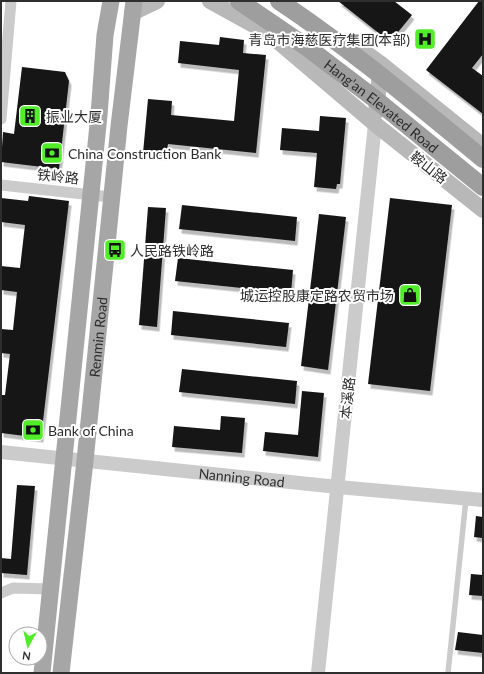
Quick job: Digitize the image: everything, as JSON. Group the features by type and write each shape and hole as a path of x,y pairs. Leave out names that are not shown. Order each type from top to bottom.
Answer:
{"highway":[{"name":"Hang'an Elevated Road","path":"239,1 308,48 375,99 483,187"},
{"name":"Hang'an Elevated Road","path":"279,1 321,29 389,82 483,159"}],"main road":[{"path":"98,1 102,8 105,35"},
{"name":"Renmin Road","path":"42,673 99,115 105,35 111,1"},
{"path":"133,7 157,1"},
{"name":"鞍山路","path":"210,1 268,33 375,124 483,210"},
{"path":"292,1 381,64 483,146"},
{"name":"Renmin Road","path":"61,673 85,461 111,196 133,7"},
{"path":"375,124 381,64"}],"street":[{"path":"1,119 10,1"},
{"name":"本溪路","path":"318,673 375,124"},
{"name":"铁岭路","path":"1,185 111,196"},
{"name":"Nanning Road","path":"1,452 338,487 483,500"},
{"path":"1,593 13,588 51,589"}],"lane":[{"path":"448,673 466,498"}],"building":[{"path":"338,1 394,1 412,15 390,42"},
{"path":"479,1 483,1 483,54 472,68 483,76 483,114 426,70"},
{"path":"220,37 244,40 243,53 266,55 256,153 168,144 166,156 143,153 148,99 172,101 171,115 234,121 239,70 178,63 180,41 219,45"},
{"path":"22,67 65,72 69,81 59,169 1,162 3,132 14,134"},
{"path":"320,116 346,118 340,184 337,184 336,189 314,187 317,153 280,150 282,128 319,131"},
{"path":"29,196 69,201 41,438 1,433 1,395 5,395 10,354 1,353 1,329 13,330 17,292 1,290 1,266 20,268 25,225 1,222 1,198 28,201"},
{"name":"城运控股康定路农贸市场","path":"390,198 452,205 430,391 368,384"},
{"path":"182,205 297,217 295,241 179,229"},
{"path":"148,207 166,208 157,327 139,325"},
{"path":"319,214 346,217 328,370 301,366"},
{"path":"178,258 293,270 291,293 175,281"},
{"path":"173,311 289,323 286,347 171,335"},
{"path":"182,369 297,381 295,404 179,392"},
{"path":"302,391 324,393 318,457 263,451 265,432 298,435"},
{"path":"221,416 245,418 242,453 172,447 174,426 220,430"},
{"path":"17,485 35,486 27,575 1,573 1,558 11,559"},
{"path":"476,516 483,517 483,538 474,537"},
{"path":"471,574 483,575 483,596 469,595"},
{"path":"458,632 483,635 483,653 455,650"}],"place":[{"name":"青岛市海慈医疗集团(本部)","path":"425,39"},
{"name":"振业大厦","path":"30,116"},
{"name":"China Construction Bank","path":"52,153"},
{"name":"人民路铁岭路","path":"115,250"},
{"name":"城运控股康定路农贸市场","path":"410,295"},
{"name":"Bank of China","path":"33,430"}]}
